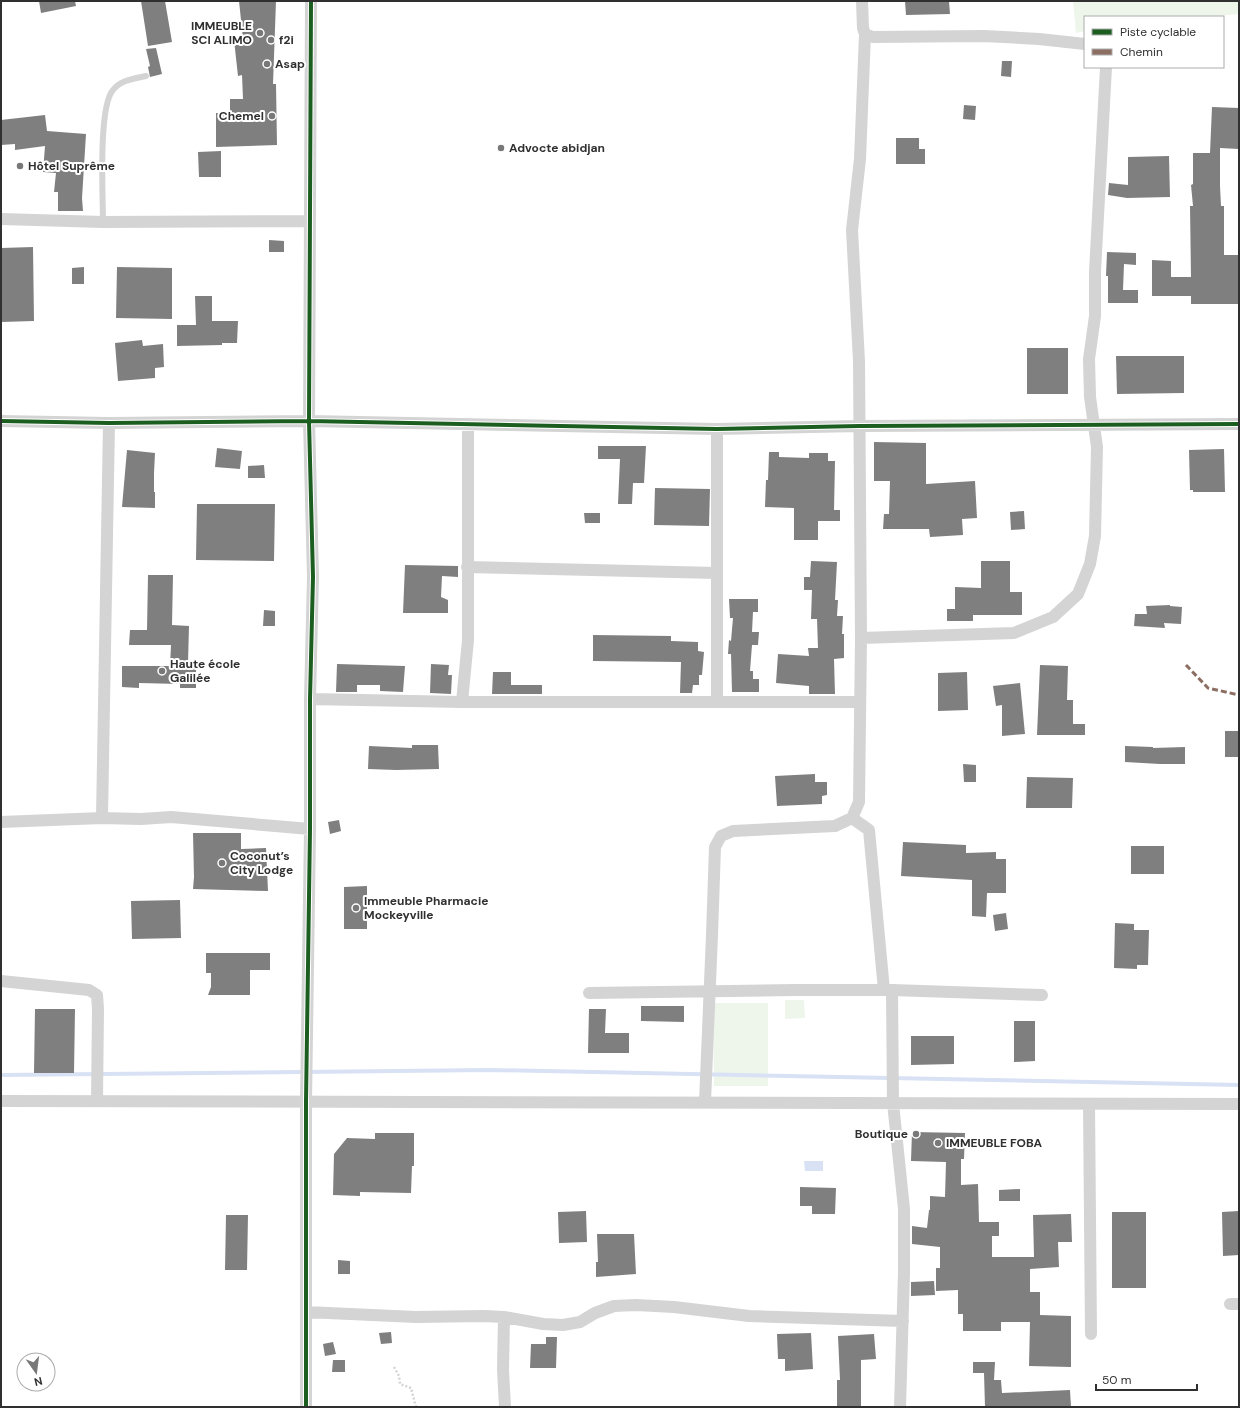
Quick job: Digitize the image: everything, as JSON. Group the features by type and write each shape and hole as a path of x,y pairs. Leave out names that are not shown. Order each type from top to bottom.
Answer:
{"street":[{"path":"306,1407 306,1102 310,829 310,699 313,577 309,421 311,1"},
{"path":"705,1102 715,847 721,836 733,831 835,826 852,818 859,802 861,638 860,426 859,361 852,230 860,159 865,34 863,28 862,1"},
{"path":"865,34 874,37 984,36 1039,39 1084,44"},
{"path":"861,638 1014,633 1053,617 1078,594 1090,564 1094,536 1097,447 1090,398 1089,359 1095,316 1095,272 1106,68"},
{"path":"1,218 103,222 309,221"},
{"path":"1,422 109,423 309,421 717,429 860,426 1239,424"},
{"path":"102,818 109,423"},
{"path":"462,702 468,640 468,424"},
{"path":"716,701 717,429"},
{"path":"467,568 717,573"},
{"path":"310,699 462,702 860,702"},
{"path":"1,822 171,817 310,829"},
{"path":"852,818 869,830 888,990 893,1103 904,1209 904,1272 900,1407"},
{"path":"1,981 88,990 97,996 97,1101"},
{"path":"589,993 888,990 1042,995"},
{"path":"1,1100 1239,1104"},
{"path":"1089,1104 1091,1334"},
{"path":"306,1312 416,1317 504,1317 543,1324 563,1325 580,1322 595,1313 614,1306 636,1305 674,1307 749,1316 902,1321"},
{"path":"504,1317 503,1370 505,1407"}],"lane":[{"path":"103,222 103,129 106,104 112,91 123,81 146,76"}],"path":[{"path":"394,1367 399,1376 400,1384 411,1388 416,1407"}],"shaded area":[{"path":"1073,1 1239,1 1239,14 1216,16 1084,16 1084,31 1076,33"},
{"path":"785,1000 804,1000 805,1018 785,1019"},
{"path":"713,1003 768,1003 768,1086 714,1086"}],"water":[{"path":"804,1161 823,1161 823,1171 805,1171"}],"building":[{"path":"39,1 75,1 76,6 41,13"},
{"path":"141,1 165,1 172,42 148,46"},
{"path":"239,1 276,1 273,84 276,84 277,145 216,147 216,113 230,113 230,99 243,99 242,75 238,76 234,40 243,39"},
{"path":"905,1 949,1 950,14 906,15"},
{"path":"156,48 162,74 150,77 148,67 150,66 146,49"},
{"path":"1002,61 1012,61 1011,77 1001,76"},
{"path":"964,105 976,106 975,120 963,119"},
{"path":"1212,107 1239,108 1239,149 1220,148 1220,186 1221,206 1224,206 1224,255 1239,255 1239,304 1191,304 1191,296 1152,296 1152,260 1171,261 1171,277 1191,277 1190,206 1193,206 1191,185 1193,184 1193,153 1210,153"},
{"path":"45,115 47,131 86,134 82,198 83,211 58,211 58,192 54,192 56,173 43,172 45,146 15,150 15,144 1,145 1,120"},
{"path":"896,138 919,138 919,149 925,149 925,164 896,164"},
{"path":"221,151 221,177 199,177 198,152"},
{"path":"1169,156 1170,197 1127,198 1108,195 1109,183 1128,185 1128,157"},
{"path":"269,240 284,241 284,252 269,252"},
{"path":"33,247 34,321 1,322 1,248"},
{"path":"1107,252 1136,253 1136,265 1124,264 1123,290 1138,290 1138,303 1108,303 1108,276 1106,276"},
{"path":"84,267 84,284 72,284 72,268"},
{"path":"117,267 172,268 172,319 116,318"},
{"path":"195,296 212,296 212,321 238,321 237,343 222,343 222,345 177,346 177,325 196,325"},
{"path":"142,340 143,346 163,344 164,367 155,368 155,378 118,381 115,343"},
{"path":"1027,348 1068,348 1068,394 1027,394"},
{"path":"1116,356 1184,356 1184,393 1117,394"},
{"path":"874,442 926,443 926,484 975,481 977,518 962,519 963,535 930,537 929,529 883,529 884,514 889,514 890,481 874,481"},
{"path":"598,446 646,446 644,483 633,483 632,504 618,504 620,459 598,459"},
{"path":"217,448 242,451 240,469 215,467"},
{"path":"1224,449 1225,492 1193,492 1193,490 1190,490 1189,450"},
{"path":"127,450 155,453 155,508 122,507"},
{"path":"769,452 779,452 779,457 809,458 809,453 828,453 828,461 835,461 834,510 840,510 840,521 818,521 818,540 794,540 794,508 765,507"},
{"path":"264,465 265,478 248,478 248,466"},
{"path":"655,488 710,489 709,526 654,525"},
{"path":"197,504 275,504 274,561 196,560"},
{"path":"1024,511 1025,529 1011,530 1010,512"},
{"path":"584,513 600,513 600,523 585,523"},
{"path":"811,561 837,562 835,600 838,600 837,616 843,616 842,634 844,634 844,658 834,659 835,694 809,694 809,686 776,683 778,654 809,656 808,648 818,648 817,619 811,619 812,590 804,590 804,577 810,577"},
{"path":"981,561 1010,561 1010,592 1022,592 1022,615 973,615 973,621 947,621 947,609 955,609 955,587 981,588"},
{"path":"405,565 458,566 458,577 442,576 441,597 448,600 448,613 403,613"},
{"path":"148,575 173,575 172,625 189,626 188,663 196,663 196,688 180,688 180,684 139,683 139,688 122,687 122,666 170,666 171,645 129,645 130,630 147,630"},
{"path":"729,599 758,599 758,612 753,612 752,632 759,632 758,645 752,645 750,671 753,671 753,679 759,679 759,692 732,692 731,654 728,654 733,618 730,618"},
{"path":"1170,605 1182,607 1181,624 1164,623 1165,628 1134,626 1135,614 1147,614 1146,606"},
{"path":"264,610 275,611 275,626 263,626"},
{"path":"593,635 671,636 671,641 698,642 698,651 704,652 702,675 699,675 699,685 693,685 692,693 680,693 681,662 593,661"},
{"path":"337,664 405,666 403,692 380,691 380,685 357,685 357,692 336,692"},
{"path":"431,664 449,665 448,675 452,675 451,694 430,693"},
{"path":"1040,665 1068,666 1067,700 1073,700 1073,724 1085,724 1085,735 1037,735"},
{"path":"493,672 511,672 511,685 542,685 542,694 492,694"},
{"path":"967,672 968,710 938,711 938,673"},
{"path":"1020,683 1025,734 1002,736 1002,705 996,706 993,686"},
{"path":"1225,731 1239,731 1239,757 1225,757"},
{"path":"412,745 438,745 439,769 368,769 369,746 412,748"},
{"path":"1125,746 1153,748 1185,747 1185,764 1125,762"},
{"path":"963,764 976,765 976,782 964,782"},
{"path":"815,774 815,782 827,782 827,795 822,796 822,804 777,806 775,776"},
{"path":"1027,777 1073,778 1072,808 1026,808"},
{"path":"339,820 341,831 330,834 328,822"},
{"path":"193,833 241,833 241,849 266,848 268,891 193,889"},
{"path":"903,842 966,845 966,853 996,852 996,859 1006,859 1006,893 987,893 986,917 972,916 972,880 901,876"},
{"path":"1131,846 1164,846 1164,874 1131,874"},
{"name":"Immeuble Pharmacie Mockeyville","path":"367,886 367,929 344,929 344,887"},
{"path":"180,900 181,938 132,939 131,901"},
{"path":"1006,913 1008,929 995,931 993,915"},
{"path":"1115,923 1134,924 1134,930 1149,930 1148,965 1137,965 1137,969 1114,968"},
{"path":"206,953 270,953 270,970 250,970 250,995 208,995 211,987 211,973 206,973"},
{"path":"641,1006 684,1006 684,1022 641,1021"},
{"path":"35,1009 75,1009 74,1073 34,1073"},
{"path":"589,1009 606,1009 605,1033 629,1033 629,1053 588,1053"},
{"path":"1014,1021 1035,1021 1035,1061 1014,1062"},
{"path":"911,1036 954,1036 954,1064 911,1065"},
{"path":"912,1132 965,1133 964,1159 961,1159 961,1185 978,1184 979,1222 999,1222 999,1236 992,1236 992,1257 1034,1257 1033,1215 1071,1214 1072,1242 1058,1242 1059,1267 1030,1269 1030,1292 1040,1292 1040,1315 1071,1316 1071,1367 1029,1366 1030,1322 1001,1322 1001,1331 963,1331 963,1314 958,1314 958,1290 936,1291 936,1268 940,1268 940,1247 912,1244 912,1226 927,1228 930,1210 930,1196 945,1197 946,1162 911,1161"},
{"path":"375,1133 414,1133 414,1166 412,1166 411,1193 360,1192 360,1196 333,1195 334,1154 347,1138 375,1139"},
{"path":"800,1187 836,1188 835,1214 812,1214 812,1206 800,1206"},
{"path":"1020,1189 1020,1201 999,1201 999,1190"},
{"path":"586,1211 587,1242 559,1243 558,1212"},
{"path":"1239,1211 1239,1255 1223,1256 1222,1212"},
{"path":"1112,1212 1146,1212 1146,1288 1112,1288"},
{"path":"226,1215 248,1215 247,1270 225,1270"},
{"path":"597,1234 634,1234 636,1274 596,1277 596,1262 598,1262"},
{"path":"338,1260 350,1261 350,1274 338,1274"},
{"path":"934,1281 935,1295 911,1296 911,1282"},
{"path":"391,1332 392,1343 381,1344 379,1333"},
{"path":"811,1333 813,1369 785,1371 785,1359 778,1359 777,1334"},
{"path":"874,1334 876,1359 861,1360 861,1407 837,1407 837,1380 840,1380 838,1336"},
{"path":"546,1337 557,1337 556,1368 530,1368 531,1344 546,1344"},
{"path":"333,1342 336,1354 325,1356 323,1344"},
{"path":"333,1360 345,1360 345,1372 332,1372"},
{"path":"973,1362 995,1362 994,1380 1001,1380 1002,1393 1070,1390 1071,1407 985,1407 984,1373 973,1373"}],"waterway":[{"path":"1,1075 490,1070 1239,1085"}],"marked path":[{"path":"1186,665 1208,688 1239,695"}],"cycle path":[{"path":"306,1407 306,1102 310,829 310,699 313,577 309,421 311,1"},
{"path":"1,421 109,423 309,421 717,429 860,426 1239,424"}],"place":[{"name":"IMMEUBLE SCI ALIMO","path":"260,33"},
{"name":"f2i","path":"271,40"},
{"name":"Asap","path":"267,64"},
{"name":"Chemel","path":"272,116"},
{"name":"Advocte abidjan","path":"501,148"},
{"name":"Hôtel Suprême","path":"20,166"},
{"name":"Haute école Galilée","path":"162,671"},
{"name":"Coconut’s City Lodge","path":"222,863"},
{"name":"Immeuble Pharmacie Mockeyville","path":"356,908"},
{"name":"Boutique","path":"916,1134"},
{"name":"IMMEUBLE FOBA","path":"938,1143"}]}
